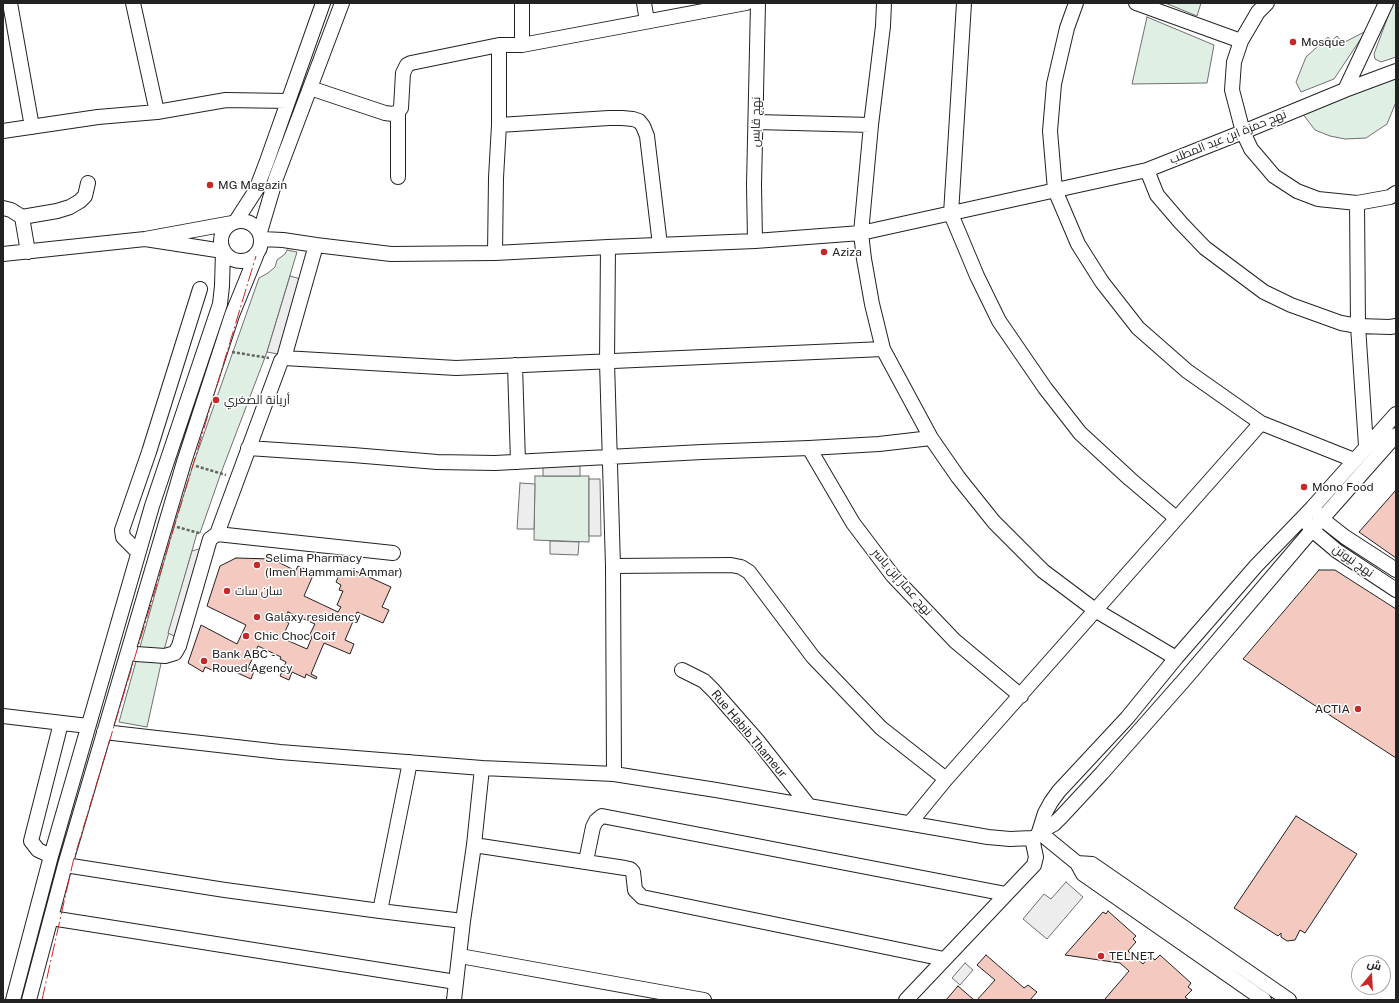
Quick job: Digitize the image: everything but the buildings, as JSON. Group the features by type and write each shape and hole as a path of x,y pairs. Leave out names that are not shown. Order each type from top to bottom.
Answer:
{"street":[{"path":"10,3 32,127"},
{"path":"133,3 157,112"},
{"path":"12,1000 51,856 138,552 220,304 223,250 221,238 223,232 234,222 256,190 323,3"},
{"path":"29,1000 65,865 184,462 232,315 262,245 261,236 276,178 342,3"},
{"path":"522,3 522,44"},
{"path":"644,3 647,21"},
{"name":"نهج قابس","path":"755,240 754,185 758,3"},
{"path":"884,3 883,26 871,125 861,232 865,267 883,349 931,438 994,522 1043,571 1095,610 1176,658"},
{"path":"964,3 951,214 977,276 999,321 1045,388 1080,433 1130,479 1176,518"},
{"path":"1076,3 1067,28 1054,84 1050,131 1055,190 1078,244 1102,282 1138,328 1187,371 1261,423 1354,460"},
{"path":"1136,3 1241,41"},
{"path":"1267,3 1258,12 1241,41 1234,62 1232,90 1243,132 1250,149 1274,176 1297,191 1318,199 1357,203 1390,197 1396,193"},
{"path":"1345,90 1386,3"},
{"path":"398,178 398,112 401,106 403,72 407,65 499,45 522,44 647,21 695,8 737,4"},
{"path":"495,253 496,178 499,125 499,45"},
{"name":"نهج حمزة ابن عبد المطلب","path":"261,236 316,245 391,254 495,253 755,240 861,232 951,214 1147,170 1396,71"},
{"path":"310,88 385,113 393,114 398,112"},
{"path":"3,131 98,117 157,112 226,100 288,101"},
{"path":"499,125 609,118 634,119 639,121 648,136 660,245"},
{"path":"756,122 871,125"},
{"path":"1147,170 1157,195 1163,204 1205,248 1229,268 1264,292 1291,305 1341,323 1358,326 1396,326"},
{"path":"3,208 11,210 22,217 57,211 80,202 85,196 88,183"},
{"path":"1357,203 1358,326 1366,446"},
{"path":"22,217 28,252"},
{"path":"3,254 145,240 234,222 247,222 252,224 261,236"},
{"path":"145,240 223,250 228,257 239,262 251,260 256,256"},
{"path":"136,654 165,656 175,653 179,646 214,536 238,479 248,448 282,360 316,245"},
{"path":"608,247 607,362 612,566 614,774"},
{"path":"138,552 123,537 122,530 149,452 200,289"},
{"path":"282,360 456,368 883,349"},
{"path":"515,365 518,462"},
{"path":"906,1000 1035,863 1036,835 1051,802 1127,718 1176,658 1256,566 1396,414"},
{"path":"910,823 946,779 1261,423"},
{"path":"104,732 280,752 482,768 614,774 988,837 1010,839 1036,835 1054,824 1102,773 1396,435"},
{"path":"248,448 437,462 495,464 702,452 879,444 931,438"},
{"name":"نهج عمار إبن ياسر","path":"809,448 853,523 893,576 955,641 1021,696"},
{"name":"نهج نيوتن","path":"1307,512 1322,519 1345,537 1396,570"},
{"name":"نهج نيوتن","path":"1307,512 1312,530 1337,551 1396,590"},
{"path":"214,536 393,553"},
{"path":"612,566 731,565 741,567 749,572 813,657 881,728 946,779"},
{"name":"Rue Habib Thameur","path":"682,670 704,681 714,691 757,740 809,806"},
{"path":"3,716 88,726"},
{"path":"51,856 38,850 31,841 61,723"},
{"path":"380,911 410,762"},
{"path":"454,1000 474,845 482,768"},
{"path":"76,772 91,776"},
{"path":"586,861 593,827 596,821 602,816 1006,894"},
{"path":"1036,835 1077,862 1092,864 1262,994 1289,1000"},
{"path":"474,845 586,861 630,869 634,878 635,890 642,897 944,959"},
{"path":"65,865 225,890 463,921"},
{"path":"51,918 456,982"},
{"path":"460,956 704,1000"}],"path":[{"path":"221,350 282,360"},
{"path":"184,462 238,479"},
{"path":"165,525 214,536"}],"green space":[{"path":"1165,3 1201,3 1197,16"},
{"path":"1393,3 1396,3 1396,57 1381,62 1375,59 1374,54"},
{"path":"1147,17 1214,45 1207,83 1132,84"},
{"path":"1366,31 1334,79 1301,92 1296,82 1306,57 1328,37 1331,41 1337,36 1343,43"},
{"path":"1396,77 1396,102 1387,124 1366,138 1345,139 1330,136 1315,130 1302,113"},
{"path":"287,250 297,252 267,352 200,533 197,533 164,650 147,727 119,722 174,526 193,465 259,278 275,267 277,260 285,254"},
{"path":"535,476 589,476 589,542 534,540"}],"shaded area":[{"path":"290,276 304,280 283,355 267,352"},
{"path":"580,462 580,476 543,476 543,463"},
{"path":"589,479 600,479 601,536 589,536"},
{"path":"520,483 535,484 534,529 517,529"},
{"path":"550,541 579,542 578,555 550,554"},
{"path":"202,548 176,637 168,633 192,551"},
{"path":"1066,882 1083,897 1047,939 1023,919 1044,894 1051,899"},
{"path":"965,963 973,970 960,985 952,978"}],"power":[{"path":"42,1000 73,862 256,256"}],"place":[{"name":"Mosque","path":"1293,42"},
{"name":"MG Magazin","path":"210,185"},
{"name":"Aziza","path":"824,252"},
{"name":"أريانة الصغري","path":"216,400"},
{"name":"Mono Food","path":"1304,487"},
{"name":"Selima Pharmacy (Imen Hammami Ammar)","path":"257,565"},
{"name":"سان سات","path":"227,591"},
{"name":"Galaxy residency","path":"257,617"},
{"name":"Chic Choc Coif","path":"246,636"},
{"name":"Bank ABC - Roued Agency","path":"204,661"},
{"name":"ACTIA","path":"1358,709"},
{"name":"TELNET","path":"1101,956"}]}
